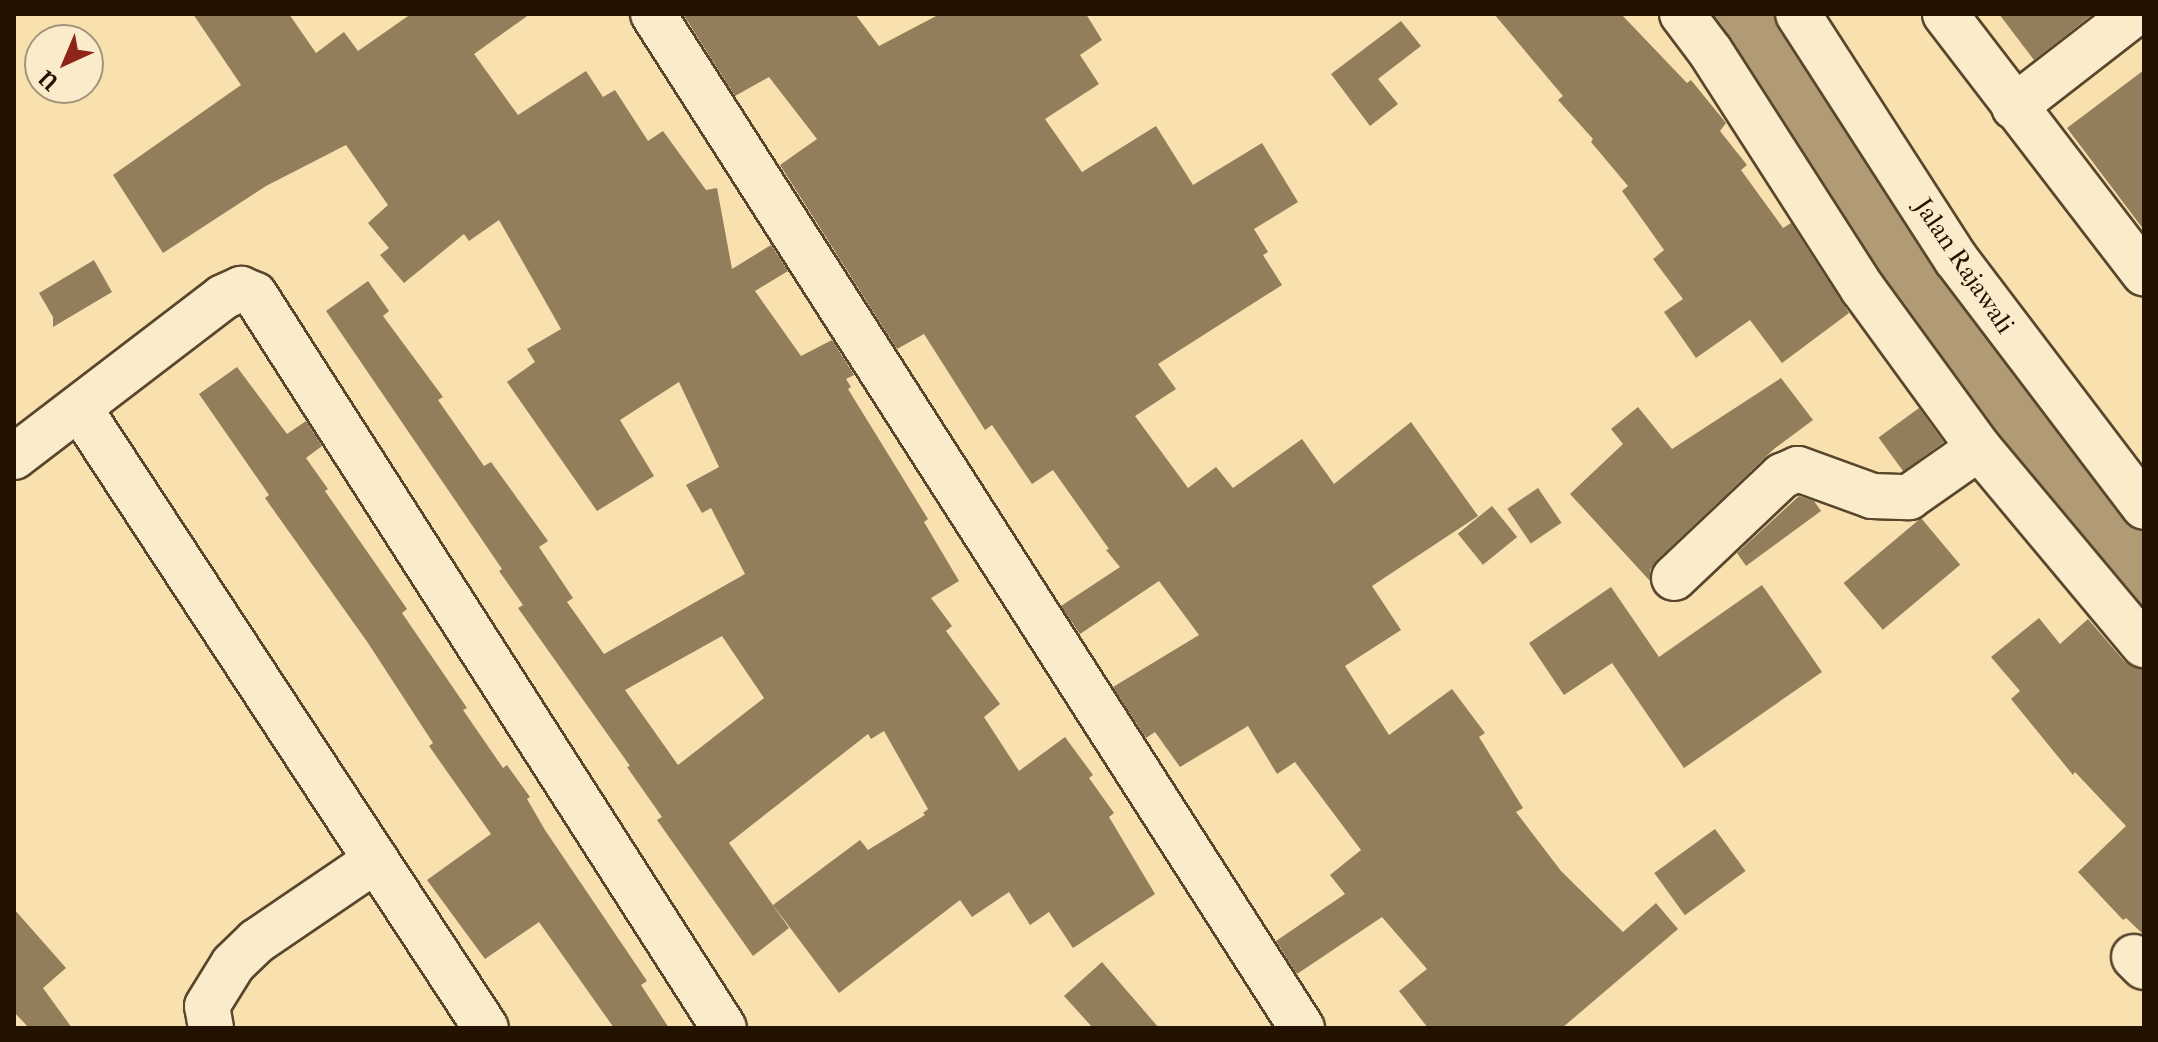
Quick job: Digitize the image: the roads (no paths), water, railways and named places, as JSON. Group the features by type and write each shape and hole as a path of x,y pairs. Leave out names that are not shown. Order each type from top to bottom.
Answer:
{"street":[{"path":"653,14 1302,1028"},
{"path":"1682,14 1710,51 1863,289 1979,448 2144,645"},
{"name":"Jalan Rajawali","path":"1798,14 1956,259 2144,507"},
{"path":"1945,14 2144,273"},
{"path":"2014,107 2134,14"},
{"path":"14,457 223,297 241,289 255,295 724,1028"},
{"path":"80,409 486,1028"},
{"path":"1674,578 1798,469 1872,496 1909,497 1979,448"},
{"path":"211,1028 207,1006 233,964 257,941 376,860"}],"waterway":[{"path":"1744,14 2144,581"}]}
